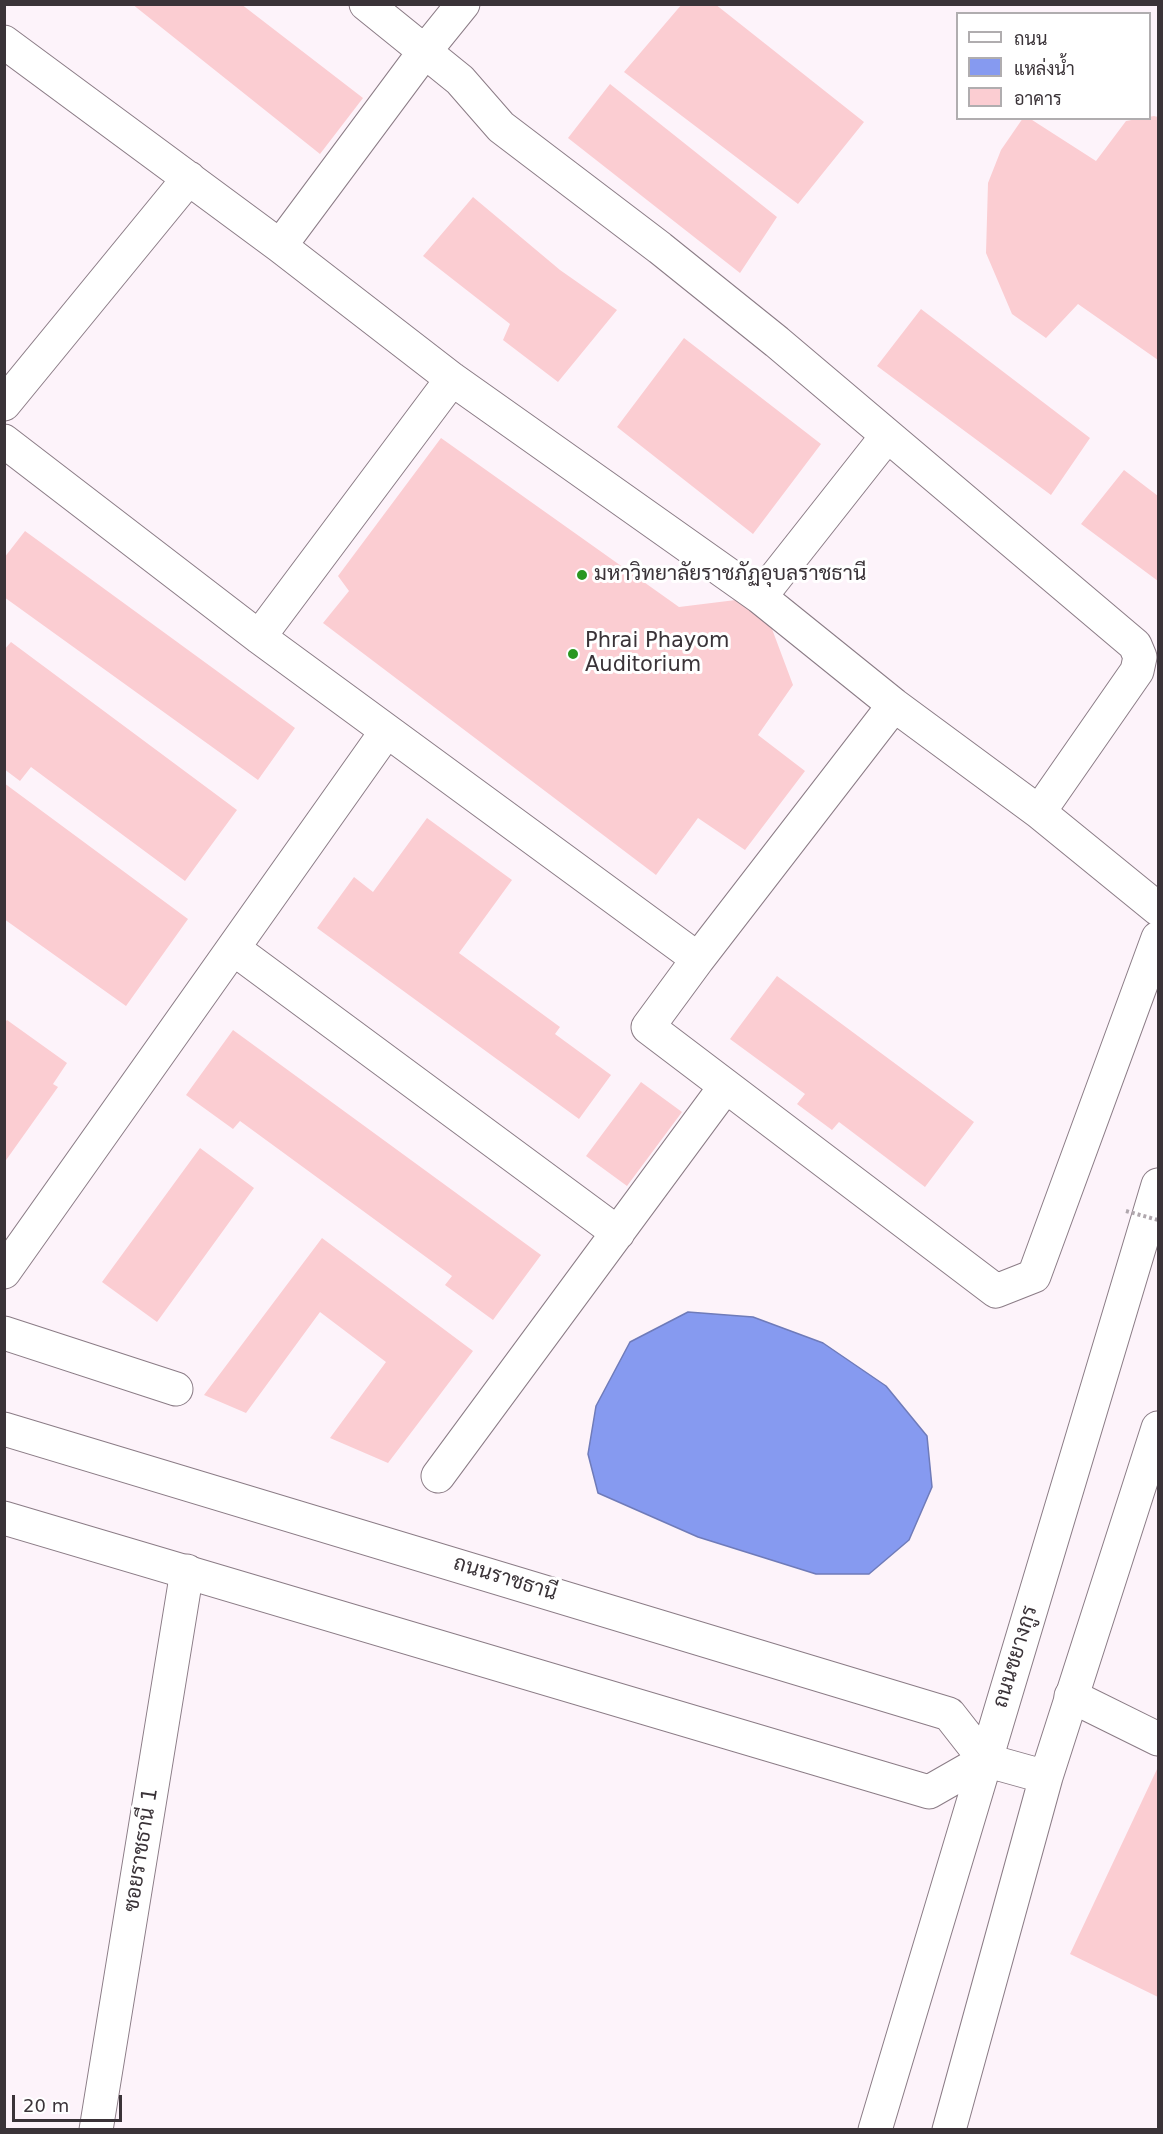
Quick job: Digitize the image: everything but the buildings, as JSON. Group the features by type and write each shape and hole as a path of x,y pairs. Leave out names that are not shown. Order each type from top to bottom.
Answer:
{"main road":[{"path":"366,4 460,80 501,127 660,248 1135,645 1140,657 1137,671 1039,812"},
{"path":"280,246 425,51 463,4"},
{"path":"4,42 280,246 452,379 760,597 894,705 1039,812 1158,909"},
{"path":"4,405 189,178"},
{"path":"259,637 452,379"},
{"path":"760,597 887,436"},
{"path":"4,441 386,732 698,959"},
{"path":"894,705 648,1027 996,1292 1034,1276 1158,938"},
{"path":"4,1272 386,732"},
{"path":"234,949 618,1233"},
{"path":"438,1476 725,1087"},
{"name":"ถนนชยางกูร","path":"875,2130 1158,1185"},
{"path":"4,1333 176,1389"},
{"name":"ถนนราชธานี","path":"4,1429 949,1714 985,1760"},
{"path":"949,2130 1046,1777 1157,1435"},
{"path":"4,1518 929,1792 985,1760 1046,1777"},
{"name":"ซอยราชธานี 1","path":"96,2130 187,1571"},
{"path":"1071,1696 1158,1739"}],"path":[{"path":"1126,1211 1158,1220"}],"water":[{"path":"688,1312 753,1317 823,1343 886,1386 927,1436 932,1487 909,1540 869,1574 816,1574 698,1537 598,1493 588,1454 596,1406 630,1342"}],"place":[{"name":"มหาวิทยาลัยราชภัฏอุบลราชธานี","path":"582,575"},
{"name":"Phrai Phayom Auditorium","path":"573,654"}]}
